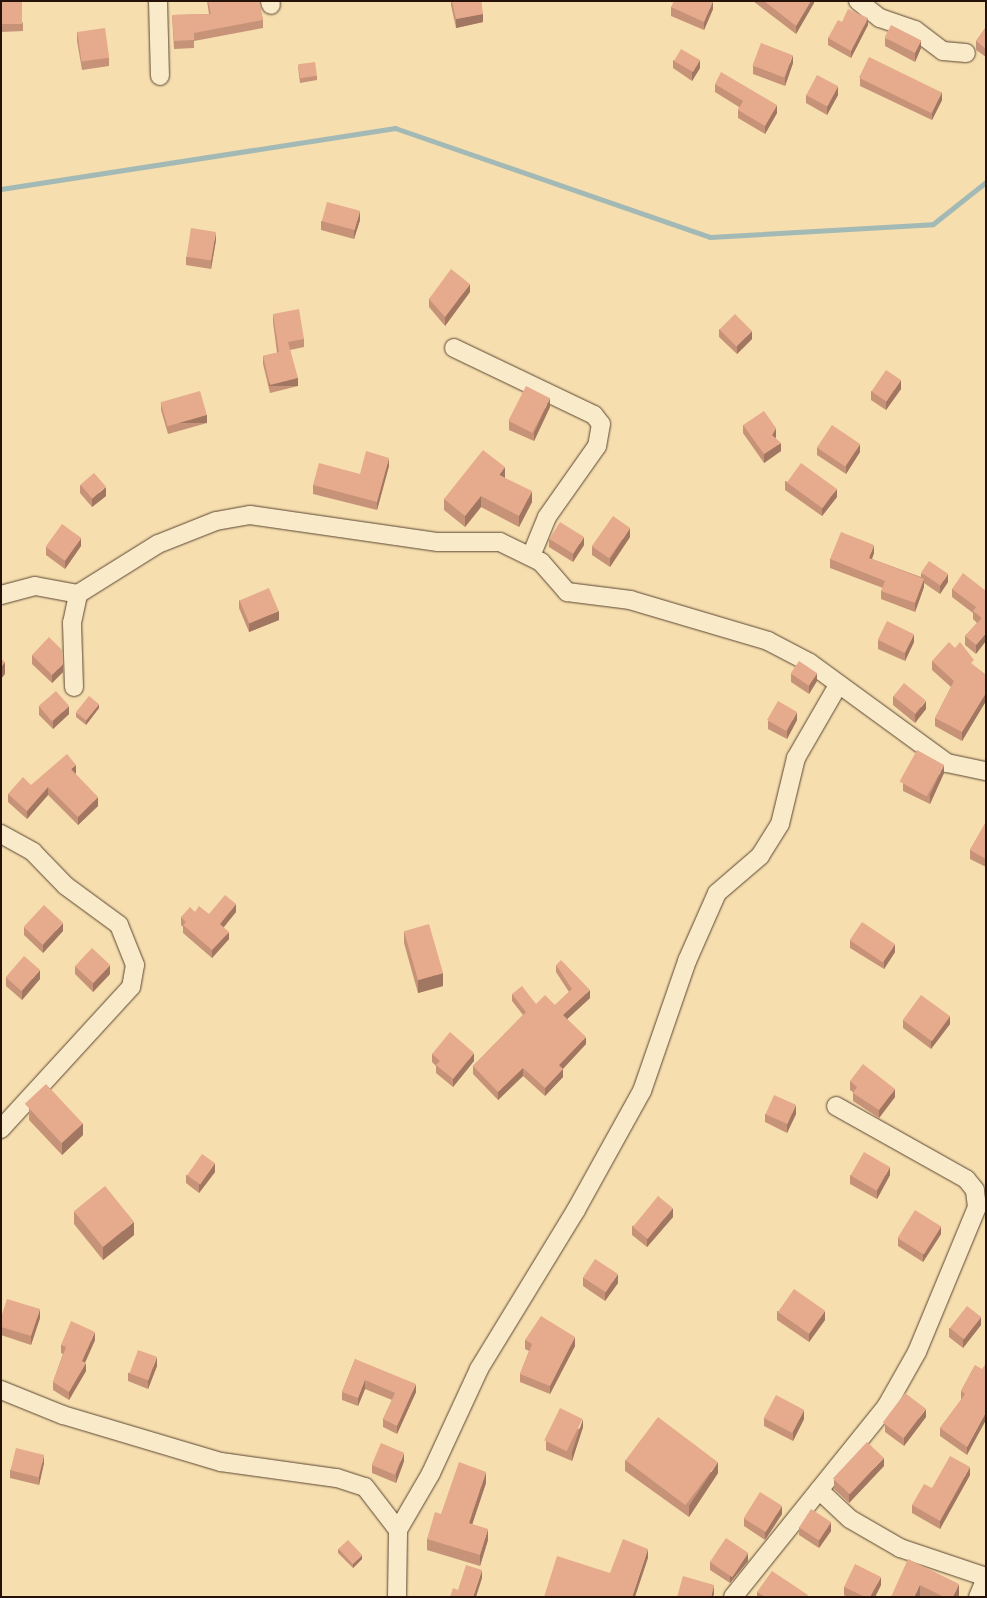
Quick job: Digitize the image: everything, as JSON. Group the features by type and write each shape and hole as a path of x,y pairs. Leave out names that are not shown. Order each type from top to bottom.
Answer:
{"street":[{"path":"158,1 160,76"},
{"path":"858,1 880,18 915,30 943,51 966,53"},
{"path":"454,348 594,415 601,424 597,446 547,517 531,556"},
{"path":"1,595 35,586 78,594 158,544 216,522 250,514 438,542 500,542 531,556 567,592 630,600 768,641 810,663 837,687 947,763 986,771"},
{"path":"74,687 72,623 78,594"},
{"path":"396,1597 398,1530 431,1473 479,1368 576,1210 642,1091 687,961 716,894 760,856 780,824 796,758 837,687"},
{"path":"1,834 34,852 66,886 119,925 135,964 131,987 1,1129"},
{"path":"733,1597 886,1406 917,1352 977,1207 981,1193 966,1179 836,1106"},
{"path":"1,1390 63,1415 221,1462 337,1478 365,1487 398,1530"},
{"path":"819,1490 850,1518 900,1548 986,1577 978,1597"}],"building":[{"path":"1,1 22,1 22,24 1,24"},
{"path":"208,1 259,1 263,20 194,33 194,40 174,41 172,15 211,14"},
{"path":"452,1 481,1 483,14 456,19"},
{"path":"674,1 713,1 704,22 671,7"},
{"path":"764,1 811,1 796,26"},
{"path":"848,9 868,18 851,51 828,38 838,20 842,22"},
{"path":"891,25 921,40 915,53 885,37"},
{"path":"986,27 986,49 976,41"},
{"path":"105,28 109,58 81,62 77,32"},
{"path":"761,43 793,55 784,78 752,65"},
{"path":"681,49 700,60 693,72 674,61"},
{"path":"869,57 942,93 932,113 859,78"},
{"path":"315,62 317,76 300,78 298,64"},
{"path":"721,72 777,105 765,126 738,110 743,101 715,84"},
{"path":"817,75 838,86 827,107 806,95"},
{"path":"327,202 360,211 355,230 322,221"},
{"path":"191,228 216,232 211,261 186,257"},
{"path":"451,269 470,284 445,317 429,299"},
{"path":"299,309 304,339 288,342 298,378 270,385 263,356 279,352 273,314"},
{"path":"735,314 752,331 736,347 719,330"},
{"path":"886,370 901,380 886,402 871,392"},
{"path":"526,386 550,398 532,433 508,421"},
{"path":"200,391 207,415 167,426 161,402"},
{"path":"764,411 776,428 772,435 781,443 764,454 743,425"},
{"path":"832,425 860,444 845,466 817,447"},
{"path":"483,450 505,467 499,475 532,491 519,516 481,496 465,516 444,499"},
{"path":"366,451 389,458 377,502 313,485 319,463 360,474"},
{"path":"801,463 837,489 822,508 787,482"},
{"path":"94,473 106,487 92,498 80,485"},
{"path":"613,516 630,528 609,558 592,546"},
{"path":"560,522 584,537 573,554 549,539"},
{"path":"62,524 81,538 65,561 46,547"},
{"path":"841,532 874,545 869,558 924,579 915,603 881,591 885,581 830,559"},
{"path":"929,561 948,574 940,585 921,573"},
{"path":"963,573 986,591 986,633 976,645 965,636 982,618 973,611 976,607 952,589"},
{"path":"269,588 279,611 249,624 240,601"},
{"path":"887,621 914,634 905,653 878,640"},
{"path":"49,637 62,650 63,664 52,675 32,655"},
{"path":"949,642 955,648 960,642 974,660 971,663 986,675 986,693 962,732 935,718 954,681 932,661"},
{"path":"1,659 5,662 1,667"},
{"path":"799,661 817,673 809,686 791,673"},
{"path":"904,683 926,701 915,714 893,696"},
{"path":"56,691 69,706 52,721 39,706"},
{"path":"89,696 99,704 86,721 76,712"},
{"path":"778,701 797,712 786,731 767,720"},
{"path":"917,750 944,765 927,797 900,781"},
{"path":"67,754 76,765 71,769 98,797 78,817 48,787 27,811 8,794 23,777 31,785"},
{"path":"986,822 986,859 970,850"},
{"path":"225,895 236,904 220,924 229,932 212,950 183,925 186,922 181,917 190,907 195,912 199,906 209,914"},
{"path":"44,905 63,923 43,945 24,927"},
{"path":"862,922 895,944 883,963 850,940"},
{"path":"429,924 443,973 418,980 404,931"},
{"path":"92,948 110,965 93,983 75,966"},
{"path":"24,956 40,970 21,991 6,977"},
{"path":"561,960 590,990 563,1015 586,1037 559,1065 563,1069 545,1088 523,1068 498,1092 473,1066 526,1012 512,994 522,986 536,1004 545,995 555,1005 572,989 556,965"},
{"path":"921,995 950,1016 932,1041 903,1020"},
{"path":"450,1032 474,1053 453,1079 436,1065 440,1061 432,1054"},
{"path":"863,1064 895,1089 879,1110 853,1093 857,1087 850,1081"},
{"path":"46,1084 83,1123 62,1143 25,1104"},
{"path":"774,1095 796,1105 787,1124 765,1114"},
{"path":"864,1152 890,1167 876,1190 850,1175"},
{"path":"202,1154 215,1163 200,1184 187,1175"},
{"path":"105,1186 134,1222 103,1247 74,1211"},
{"path":"658,1196 673,1208 648,1239 633,1227"},
{"path":"915,1210 941,1226 924,1254 898,1238"},
{"path":"595,1259 618,1274 606,1292 583,1277"},
{"path":"794,1289 825,1311 809,1334 778,1312"},
{"path":"7,1299 40,1309 31,1336 1,1327 1,1318"},
{"path":"967,1306 981,1317 964,1339 950,1328"},
{"path":"541,1316 575,1337 550,1386 520,1374 532,1344 525,1340"},
{"path":"71,1321 95,1332 82,1361 86,1363 69,1392 53,1382 66,1347 61,1345"},
{"path":"138,1350 157,1357 148,1380 129,1373"},
{"path":"355,1359 416,1384 397,1426 383,1419 395,1393 365,1380 358,1398 342,1392"},
{"path":"986,1363 986,1412 967,1447 940,1428 965,1394 961,1391 975,1365 982,1369"},
{"path":"905,1393 926,1409 903,1438 883,1423"},
{"path":"776,1395 804,1410 792,1433 764,1418"},
{"path":"560,1408 582,1419 567,1451 544,1440"},
{"path":"658,1417 718,1462 685,1505 626,1460"},
{"path":"867,1442 884,1458 850,1494 833,1479"},
{"path":"381,1443 404,1453 395,1475 372,1465"},
{"path":"16,1448 44,1455 39,1477 10,1470"},
{"path":"950,1456 970,1467 940,1521 912,1505 924,1484 932,1488"},
{"path":"459,1462 486,1472 469,1523 488,1529 480,1555 427,1539 435,1512 441,1514"},
{"path":"760,1492 782,1506 766,1532 744,1518"},
{"path":"811,1509 831,1522 819,1541 799,1527"},
{"path":"726,1538 748,1553 732,1577 710,1562"},
{"path":"623,1539 648,1549 632,1597 544,1597 557,1556 610,1573"},
{"path":"348,1540 362,1555 353,1564 338,1549"},
{"path":"908,1559 959,1584 953,1597 944,1597 920,1585 914,1597 891,1597"},
{"path":"855,1564 881,1577 870,1597 865,1597 844,1587"},
{"path":"466,1565 482,1570 473,1597 450,1597 453,1588 458,1590"},
{"path":"772,1571 808,1595 807,1597 765,1597 757,1592"},
{"path":"683,1576 714,1585 711,1597 677,1597"}],"waterway":[{"path":"1,189 395,128 710,237 933,224 986,182"}]}
